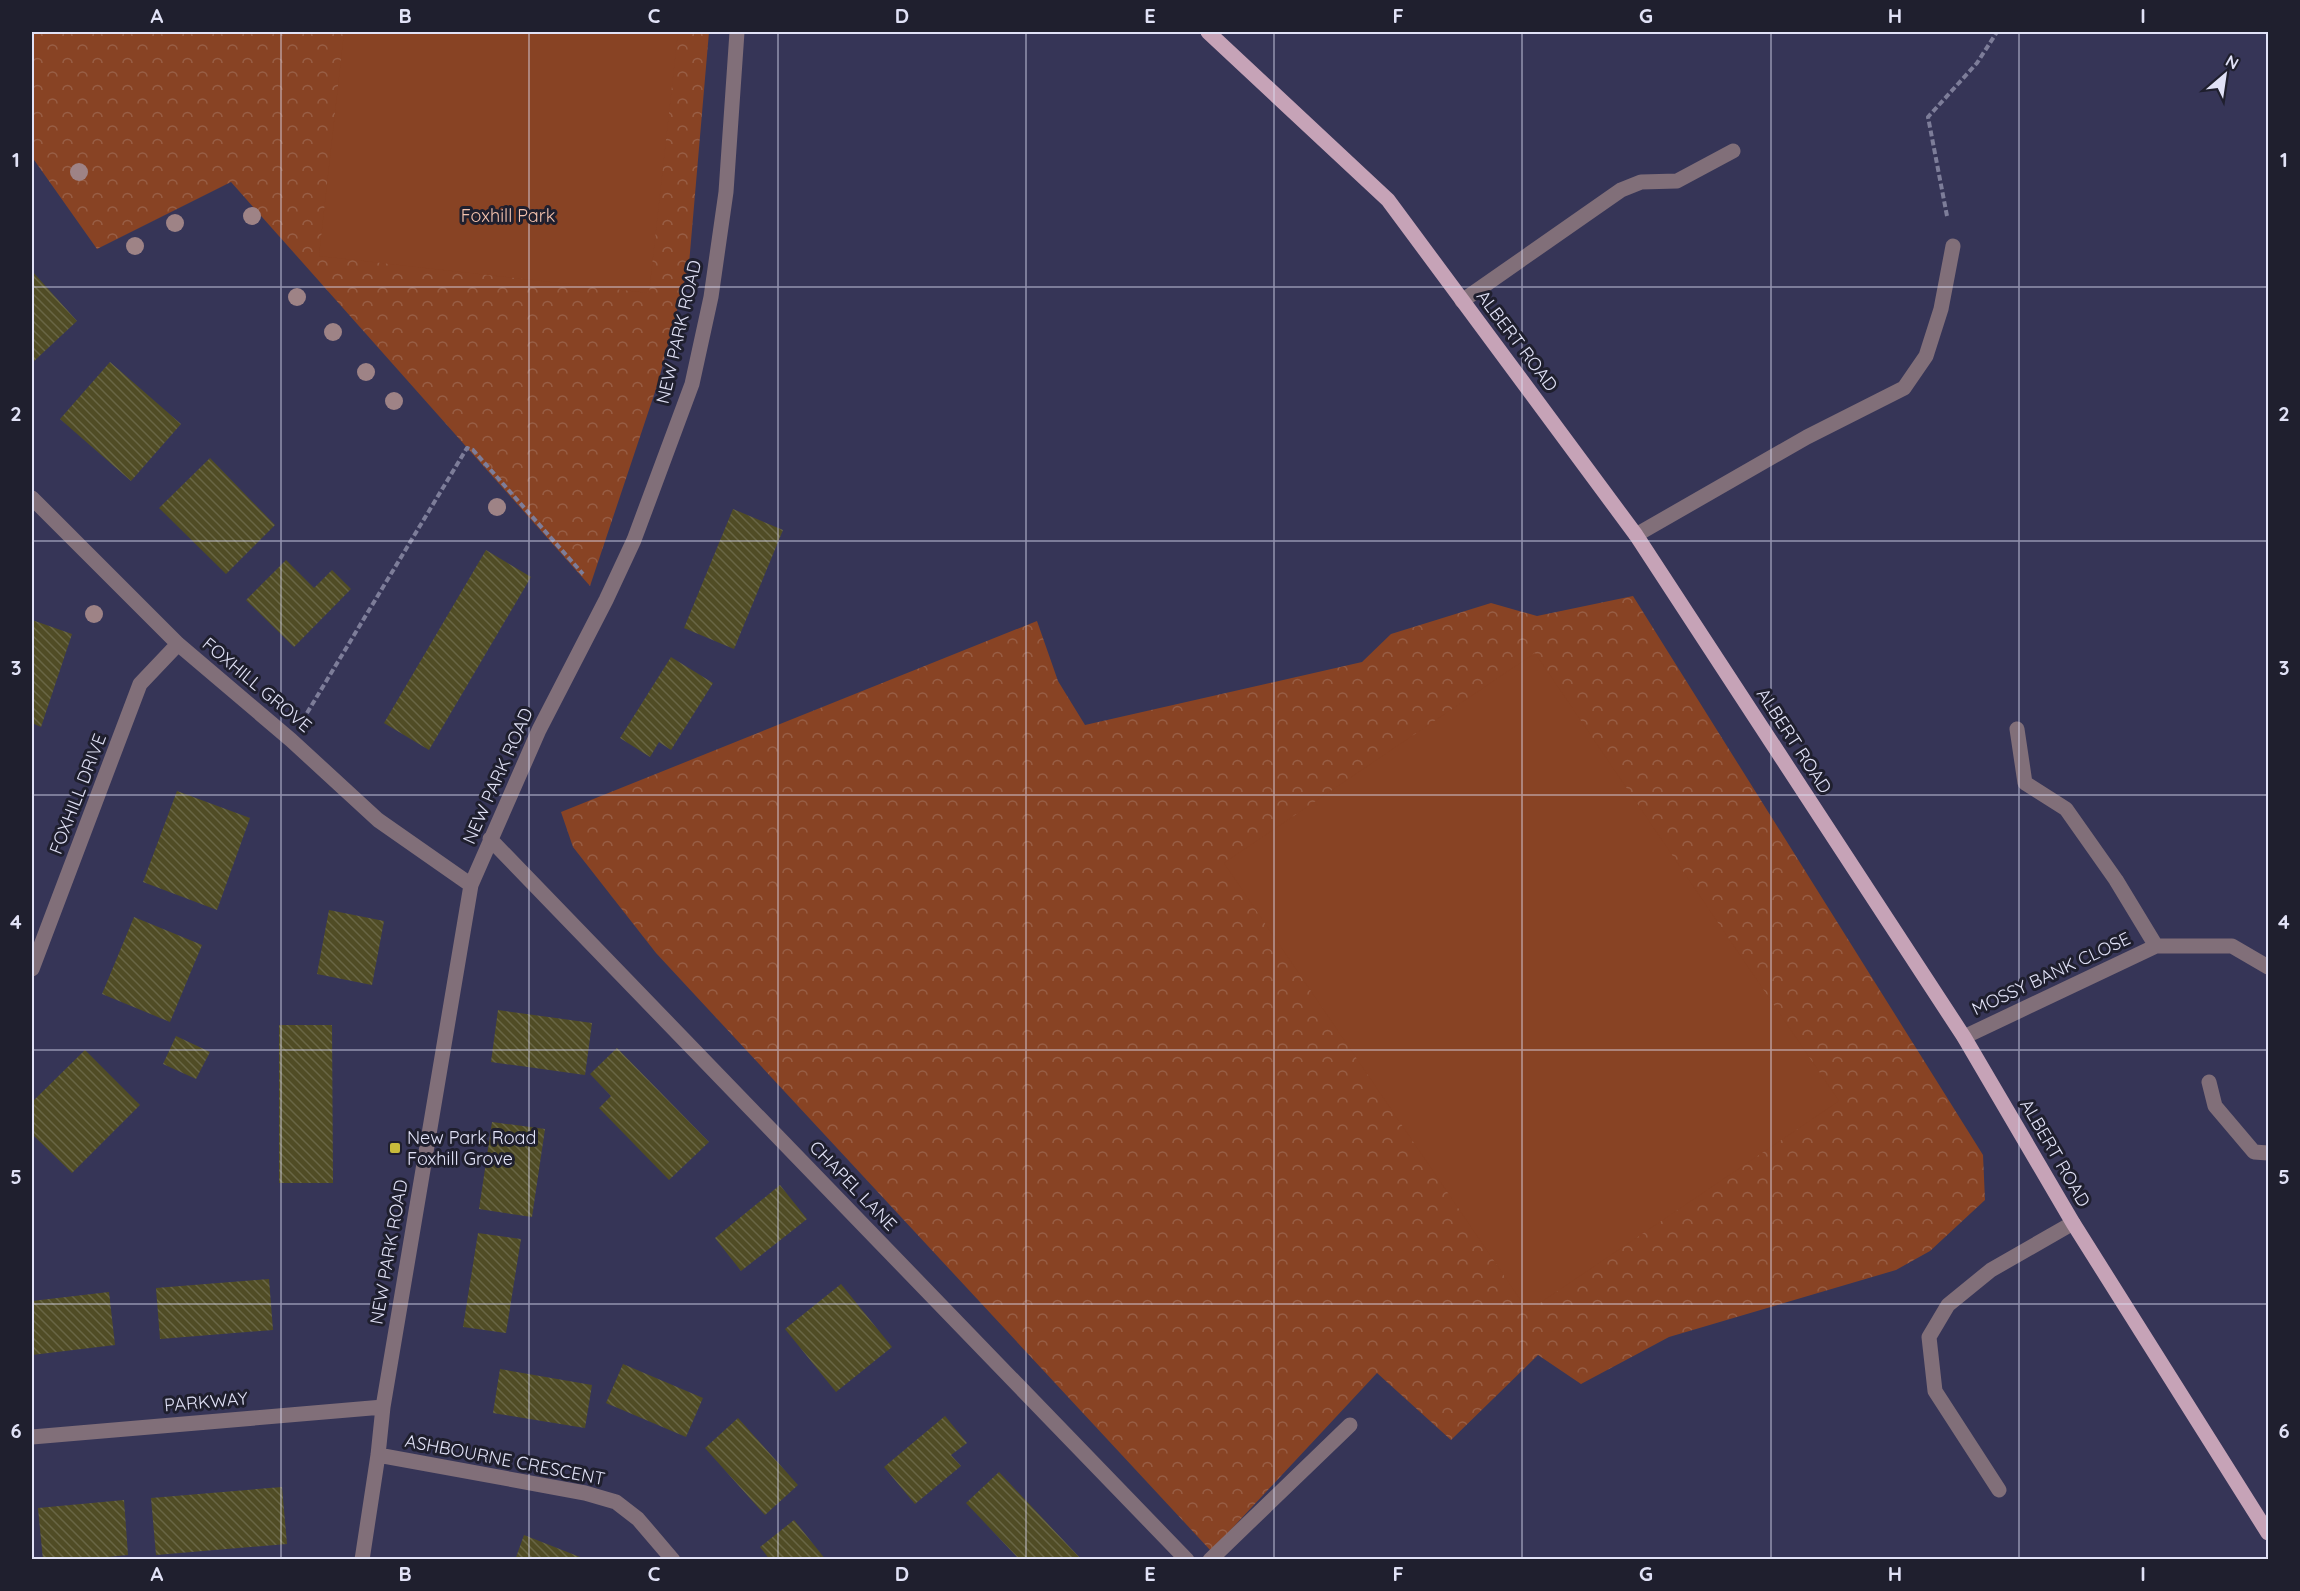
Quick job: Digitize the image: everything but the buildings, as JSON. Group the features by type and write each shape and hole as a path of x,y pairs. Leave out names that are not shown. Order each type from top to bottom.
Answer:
{"main road":[{"name":"ALBERT ROAD","path":"1208,32 1388,200 1636,535 1964,1037 2073,1223 2268,1533"}],"street":[{"name":"NEW PARK ROAD","path":"362,1560 383,1407 471,885 539,730 606,600 638,530 692,384 711,297 726,192 737,32"},
{"path":"1462,301 1621,190 1641,182 1677,181 1733,151"},
{"path":"1636,535 1806,437 1904,388 1926,356 1941,309 1953,246"},
{"name":"FOXHILL GROVE","path":"32,498 178,644 291,740 378,820 471,885"},
{"name":"FOXHILL DRIVE","path":"32,969 140,684 178,644"},
{"name":"MOSSY BANK CLOSE","path":"2017,729 2025,783 2066,809 2116,880 2156,946"},
{"name":"CHAPEL LANE","path":"490,839 1187,1560"},
{"name":"MOSSY BANK CLOSE","path":"1964,1037 2156,946 2232,946 2268,967"},
{"path":"2209,1082 2215,1106 2254,1152 2268,1153"},
{"path":"1999,1490 1935,1391 1929,1337 1948,1305 1991,1270 2073,1223"},
{"name":"PARKWAY","path":"32,1437 383,1407"},
{"path":"1210,1560 1350,1425"},
{"name":"ASHBOURNE CRESCENT","path":"378,1455 585,1493 616,1502 638,1519 673,1560"}],"path":[{"path":"1953,246 1928,117 1977,63 1997,32"},
{"path":"291,740 467,448 473,450 606,600"}],"green space":[{"name":"Foxhill Park","path":"32,32 709,32 689,264 658,383 590,586 231,182 97,249 32,157"},
{"path":"344,32 678,32 649,293 319,256"},
{"path":"1633,596 1983,1155 1985,1200 1930,1251 1896,1270 1669,1337 1581,1384 1538,1355 1451,1440 1377,1373 1211,1551 656,953 573,847 561,812 1037,621 1058,681 1085,725 1362,662 1391,634 1491,603 1537,616"},
{"path":"1535,653 1839,1101 1528,1311 1224,863"}],"place":[{"name":"New Park Road Foxhill Grove","path":"395,1148"}]}
